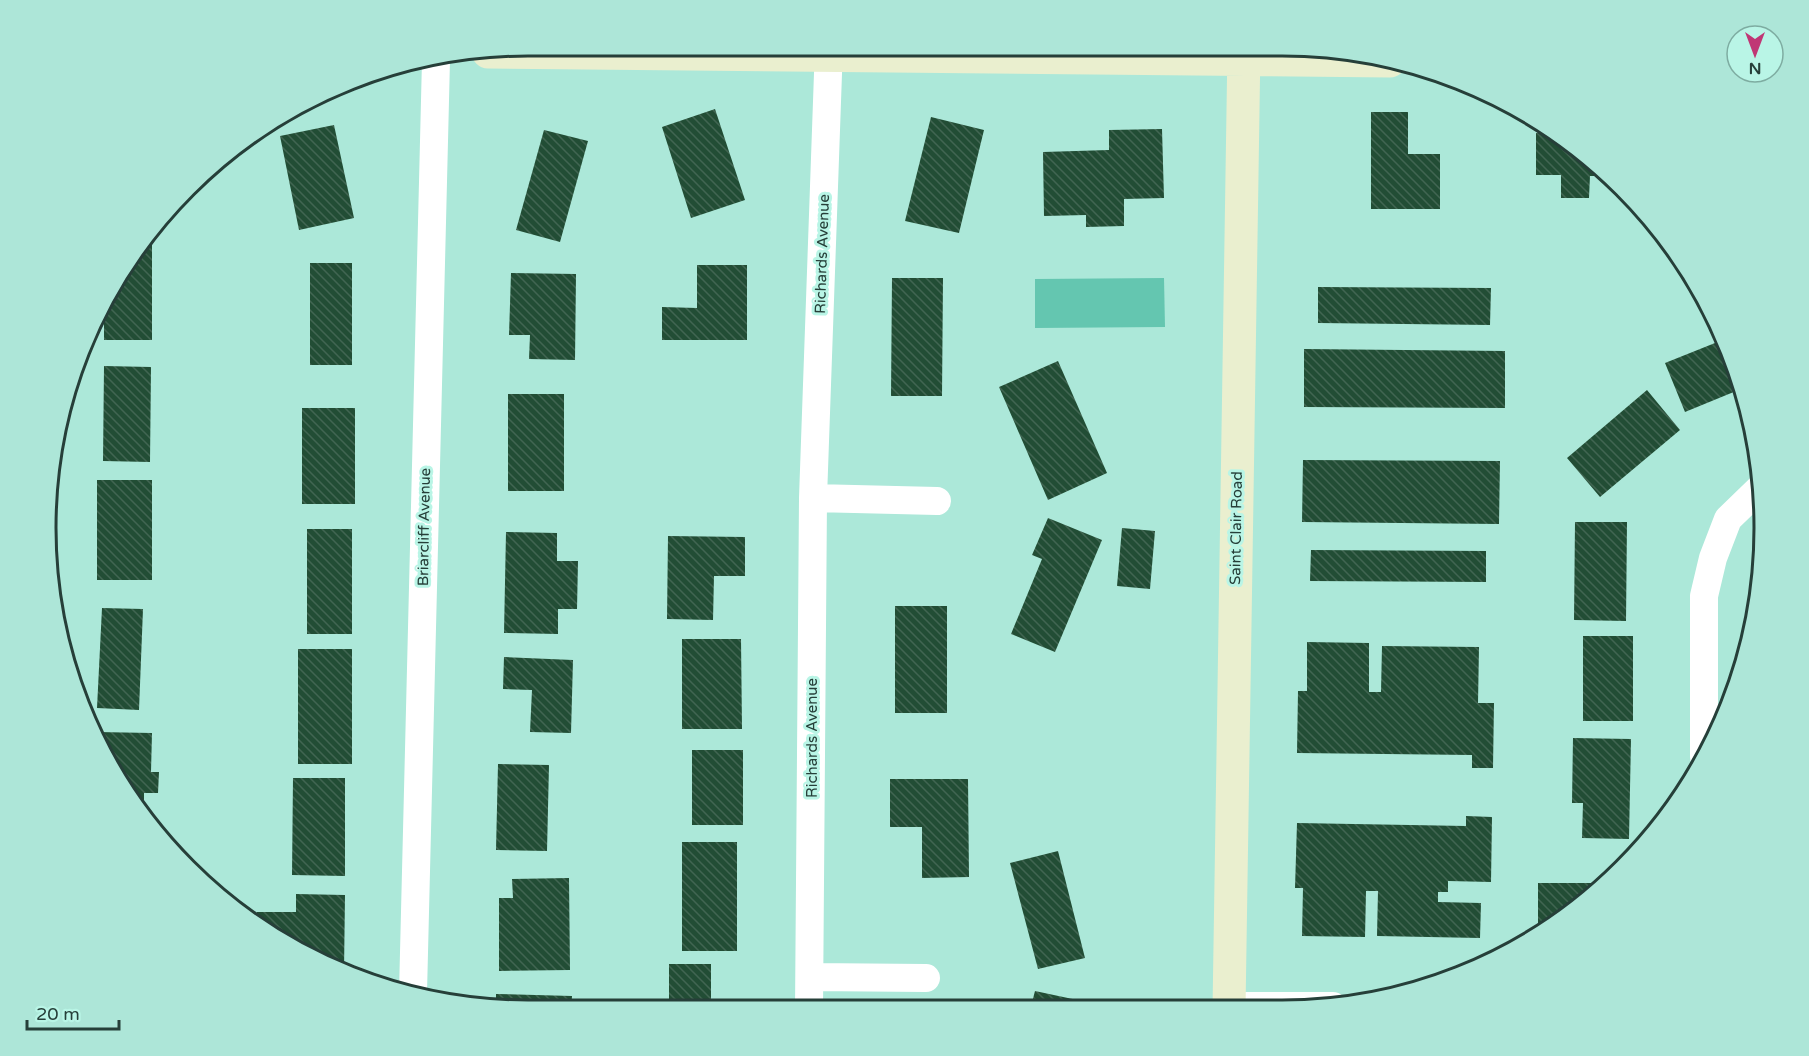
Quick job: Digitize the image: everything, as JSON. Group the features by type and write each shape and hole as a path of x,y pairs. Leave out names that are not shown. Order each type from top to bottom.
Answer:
{"street":[{"name":"Richards Avenue","path":"809,1000 813,498 829,56"},
{"name":"Saint Clair Road","path":"1229,1000 1244,56"},
{"name":"Briarcliff Avenue","path":"413,986 436,65"},
{"path":"1704,739 1704,596 1713,558 1728,519 1752,495"},
{"path":"813,498 937,501"},
{"path":"810,977 926,978"}],"green space":[{"path":"1164,278 1165,327 1035,328 1035,279"}],"building":[{"path":"715,109 745,200 691,218 662,127"},
{"path":"1371,112 1408,112 1408,154 1440,154 1440,209 1371,209"},
{"path":"931,117 984,130 959,233 905,221"},
{"path":"334,125 354,218 299,230 280,136"},
{"path":"1162,129 1164,198 1124,199 1124,226 1086,227 1086,215 1044,216 1043,152 1109,150 1109,130"},
{"path":"544,130 588,141 560,242 516,230"},
{"path":"1536,133 1541,133 1596,176 1590,176 1589,198 1561,198 1561,175 1536,175"},
{"path":"152,241 152,340 104,340 104,319 135,265"},
{"path":"310,263 352,263 352,365 310,365"},
{"path":"697,265 747,265 747,340 662,340 662,307 697,308"},
{"path":"511,273 576,274 575,360 529,359 530,335 509,335"},
{"path":"892,278 943,278 942,396 891,396"},
{"path":"1318,287 1491,288 1490,325 1318,323"},
{"path":"1716,343 1733,392 1685,412 1665,363"},
{"path":"1304,349 1505,351 1505,408 1304,407"},
{"path":"1058,361 1107,473 1048,500 999,387"},
{"path":"104,366 151,367 150,462 103,461"},
{"path":"1647,390 1680,430 1600,497 1567,458"},
{"path":"508,394 564,394 564,491 508,491"},
{"path":"302,408 355,408 355,504 302,504"},
{"path":"1303,460 1500,461 1499,524 1302,522"},
{"path":"97,480 152,480 152,580 97,580"},
{"path":"1048,518 1102,540 1055,652 1011,634 1042,559 1032,555"},
{"path":"1575,522 1627,522 1626,621 1574,620"},
{"path":"1122,528 1155,531 1150,589 1117,586"},
{"path":"307,529 352,529 352,634 307,634"},
{"path":"506,532 557,533 557,561 578,561 577,609 558,609 558,634 504,633"},
{"path":"668,536 745,537 745,576 714,576 713,620 667,619"},
{"path":"1311,550 1486,551 1486,582 1310,581"},
{"path":"895,606 947,606 947,713 895,713"},
{"path":"102,608 143,609 139,710 97,708"},
{"path":"1583,636 1633,636 1633,721 1583,721"},
{"path":"682,639 741,639 742,729 682,729"},
{"path":"1307,642 1369,643 1369,692 1381,692 1382,646 1479,647 1478,703 1494,703 1493,768 1472,768 1472,755 1297,753 1298,691 1307,691"},
{"path":"298,649 352,649 352,764 298,764"},
{"path":"504,657 573,660 571,733 530,732 532,690 503,689"},
{"path":"102,732 152,733 151,772 159,772 158,793 144,793 144,804"},
{"path":"1573,738 1631,739 1629,839 1582,838 1583,803 1572,803"},
{"path":"692,750 743,750 743,825 692,825"},
{"path":"498,764 549,765 547,851 496,850"},
{"path":"293,778 345,778 345,876 292,875"},
{"path":"890,779 968,779 969,877 922,878 922,827 890,827"},
{"path":"1466,816 1492,817 1491,882 1448,881 1448,892 1438,892 1438,902 1481,903 1480,938 1377,936 1378,891 1366,891 1365,937 1302,936 1303,888 1295,888 1297,823 1466,826"},
{"path":"682,842 737,842 737,951 682,951"},
{"path":"1058,851 1085,958 1038,969 1010,863"},
{"path":"569,878 570,970 499,971 499,898 513,898 512,879"},
{"path":"1538,883 1593,883 1569,903 1538,925"},
{"path":"296,894 345,895 344,964 292,937 257,915 257,912 296,912"},
{"path":"669,964 711,964 711,999 738,999 738,1000 669,1000"},
{"path":"1035,991 1077,1000 1033,1000"},
{"path":"496,994 572,996 572,1000 496,999"}]}
